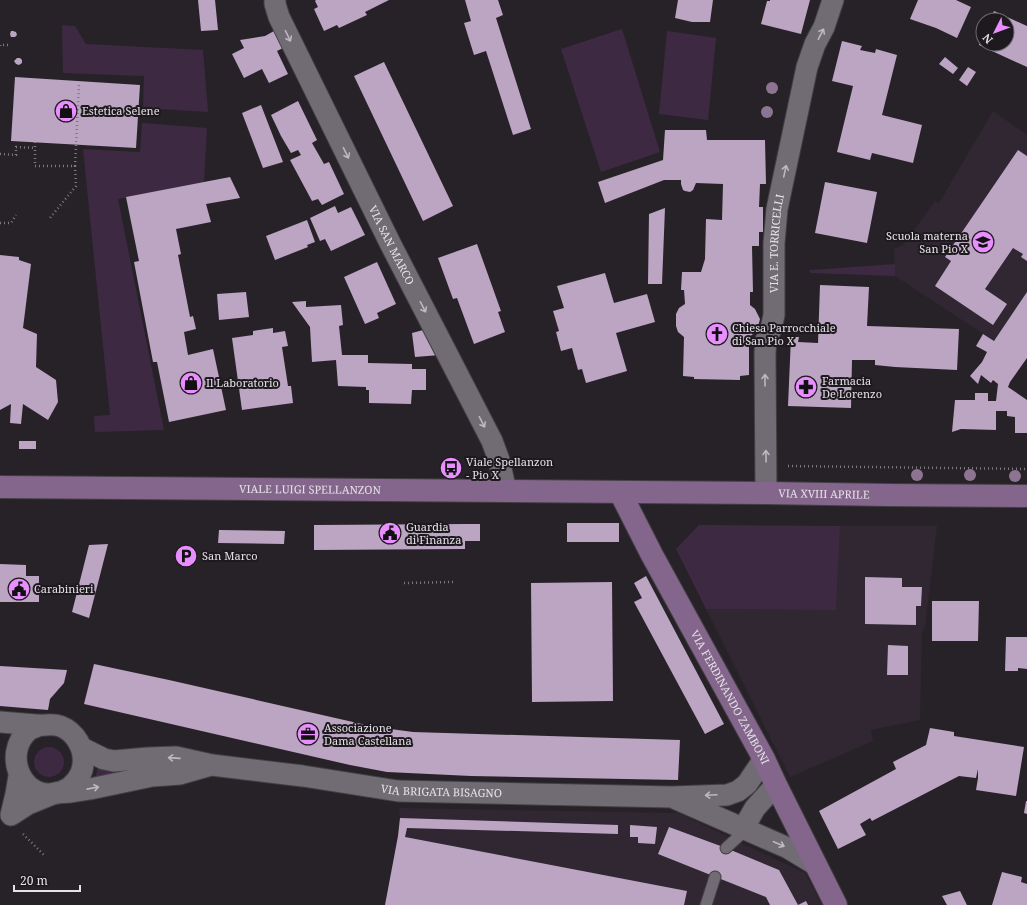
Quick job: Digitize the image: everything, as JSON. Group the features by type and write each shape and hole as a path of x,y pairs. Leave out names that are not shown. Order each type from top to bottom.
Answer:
{"street":[{"name":"VIA SAN MARCO","path":"275,0 279,17 386,236 492,441 499,460 506,491"},
{"name":"VIA E. TORRICELLI","path":"766,493 765,353 766,340 771,329 774,315 774,243 777,209 808,67 815,44 824,26 833,0"},
{"name":"VIALE LUIGI SPELLANZON","path":"0,486 620,492"},
{"name":"VIA XVIII APRILE","path":"620,492 1027,496"},
{"name":"VIA FERDINANDO ZAMBONI","path":"620,492 652,555 764,759 836,905"},
{"path":"0,722 40,726"},
{"path":"50,724 60,726 69,731 77,739 82,748 84,758 83,768 79,777 65,790 28,804 10,824 16,794 11,766 16,747 22,737 30,730 50,724"},
{"name":"VIA BRIGATA BISAGNO","path":"82,748 104,759 114,761 176,757 212,765 303,776 398,791 672,798 727,795 738,791 747,784 764,759"},
{"name":"VIA BRIGATA BISAGNO","path":"55,793 90,789 152,776 180,774 212,765"},
{"path":"11,766 26,785 33,790 44,794 55,793"},
{"path":"743,829 755,808 776,785"},
{"name":"VIA BRIGATA BISAGNO","path":"672,798 788,848 816,865"}],"lane":[{"path":"726,848 743,829"},
{"path":"706,905 715,877"}],"path":[{"path":"0,46 0,44 12,45"},
{"path":"50,218 76,186 74,166 79,84"},
{"path":"36,142 35,166 74,166"},
{"path":"0,154 16,155 16,147 36,148"},
{"path":"0,223 11,223 16,215"},
{"path":"784,466 1027,469"},
{"path":"404,583 454,582"},
{"path":"10,824 44,855"}],"shaded area":[{"path":"62,25 75,26 86,44 203,50 208,112 143,108 144,76 63,73"},
{"path":"622,29 660,152 601,172 561,49"},
{"path":"667,31 716,38 708,120 659,114"},
{"path":"993,111 1027,135 1027,292 994,341 895,276 894,249 903,245 935,201 939,203"},
{"path":"142,123 207,128 204,182 118,199 164,430 95,432 94,416 110,415 83,149 140,152"},
{"path":"895,264 895,276 811,273 809,270 812,270"},
{"path":"699,525 840,526 836,610 706,609 676,549"},
{"path":"840,526 937,526 925,627 922,632 920,720 871,730 873,741 790,777 706,609 836,610"},
{"path":"49,747 60,751 64,762 60,773 49,777 38,773 34,762 38,751"},
{"path":"98,765 121,770 121,773 95,780"},
{"path":"399,808 678,813 805,873 822,905 385,905 398,836 400,818"}],"building":[{"path":"198,0 215,0 218,30 201,31"},
{"path":"389,0 365,12 367,15 339,28 337,25 324,31 314,9 318,7 315,1"},
{"path":"465,0 498,0 503,15 496,18 531,129 513,135 486,51 474,55 464,23 471,21"},
{"path":"678,0 713,0 710,22 692,22 675,18"},
{"path":"810,0 801,34 761,24 767,1"},
{"path":"918,0 956,0 971,7 957,38 936,28 910,19"},
{"path":"1015,21 1027,26 1027,67 994,52 1015,52"},
{"path":"11,31 16,32 17,35 15,37 11,37"},
{"path":"274,31 283,48 277,51 288,74 269,83 262,69 244,78 232,54 244,48 240,40 265,36"},
{"path":"842,41 862,46 860,50 875,53 876,49 897,55 882,115 922,125 913,163 872,153 870,160 837,152 853,86 832,81"},
{"path":"945,57 958,68 953,74 939,64"},
{"path":"17,58 22,60 22,63 19,65 14,61"},
{"path":"384,62 453,206 423,221 354,76"},
{"path":"968,67 976,72 967,86 959,80"},
{"path":"15,77 140,85 136,148 11,141"},
{"path":"298,101 317,140 312,143 324,164 329,162 344,194 322,205 318,199 312,201 290,160 301,155 298,150 291,153 271,115"},
{"path":"261,105 283,162 263,168 242,113"},
{"path":"665,130 706,130 707,140 765,140 766,184 760,184 759,207 763,207 763,232 759,232 759,246 752,246 753,292 750,292 750,305 755,309 760,319 756,332 749,337 749,375 740,376 740,380 694,379 694,377 683,376 684,337 678,332 676,326 676,314 679,308 685,304 684,290 681,290 682,272 701,272 705,259 706,219 722,220 723,184 696,183 693,190 690,192 683,190 681,180 664,180 605,203 598,182 663,160"},
{"path":"1018,150 1027,156 1027,261 1021,257 1023,254 1013,248 985,289 1007,304 993,325 935,286 951,261 945,257"},
{"path":"230,177 240,198 206,204 211,222 176,229 181,254 178,255 190,317 193,316 196,329 184,332 188,355 213,349 226,410 169,422 157,362 153,362 134,262 139,261 126,197"},
{"path":"825,182 877,192 867,243 815,233"},
{"path":"335,206 338,213 351,207 365,235 331,251 325,239 320,241 310,218"},
{"path":"665,208 662,284 648,284 649,214"},
{"path":"307,220 315,242 307,245 308,247 275,260 266,236"},
{"path":"477,244 501,311 498,312 505,332 474,344 457,298 453,299 438,258"},
{"path":"0,255 19,257 19,260 31,264 23,328 37,334 36,367 56,380 58,402 48,420 23,404 21,424 10,423 11,404 0,410"},
{"path":"377,262 396,304 377,313 379,318 365,324 344,277"},
{"path":"605,273 614,303 647,294 655,322 616,333 627,371 586,383 582,369 578,370 572,348 561,351 556,332 559,331 553,311 564,308 557,286"},
{"path":"820,285 869,287 867,326 959,329 957,370 895,367 875,365 875,360 852,360 851,408 788,406 791,337 799,337 798,342 818,343"},
{"path":"246,292 249,317 219,320 217,294"},
{"path":"1027,292 1027,358 1008,387 1027,400 1027,433 1015,433 1015,417 1007,416 1007,411 996,411 996,430 961,429 952,432 955,400 975,400 975,393 988,393 988,401 996,401 998,384 993,380 991,383 981,375 978,384 970,376 982,362 987,352 976,346 983,334 994,341"},
{"path":"306,301 306,307 341,305 343,325 339,326 342,355 368,355 368,363 412,364 412,369 426,369 426,390 412,390 411,404 369,403 369,390 366,390 366,387 338,386 336,360 312,362 310,327 292,302"},
{"path":"273,328 273,333 285,331 288,346 282,347 288,386 291,386 293,403 242,410 232,338 253,335 253,331"},
{"path":"427,329 440,355 415,357 412,333"},
{"path":"19,441 36,441 36,449 19,449"},
{"path":"567,523 619,523 619,542 567,542"},
{"name":"Guardia di Finanza","path":"480,524 480,541 465,541 465,549 314,550 314,525"},
{"path":"219,530 285,531 284,544 218,543"},
{"path":"108,544 89,618 72,612 89,545"},
{"name":"Carabinieri","path":"0,564 26,565 26,576 39,576 39,602 0,602"},
{"path":"646,576 724,724 705,734 634,602 642,598 634,583"},
{"path":"865,577 902,578 902,587 922,587 921,606 916,606 916,625 865,624"},
{"path":"612,582 613,701 532,702 531,583"},
{"path":"932,601 979,601 978,641 932,641"},
{"path":"1006,637 1027,637 1027,669 1018,668 1018,671 1005,671"},
{"path":"888,645 908,646 908,675 887,675"},
{"path":"94,664 375,727 413,732 680,740 678,780 471,776 387,772 350,765 84,704"},
{"path":"0,666 67,670 64,683 50,699 48,710 0,706"},
{"path":"930,728 954,732 954,736 1024,747 1016,796 976,790 978,769 976,778 959,776 872,821 870,818 860,824 866,835 838,849 819,811 896,769 893,762 926,745"},
{"path":"1027,801 1027,814 1024,813"},
{"path":"400,818 618,825 618,834 407,828 405,837 687,891 684,905 385,905"},
{"path":"630,825 657,827 655,844 638,843 638,837 630,837"},
{"path":"669,827 779,870 798,905 770,905 766,897 658,854"},
{"path":"1002,872 1022,877 1021,882 1027,884 1027,905 992,905"},
{"path":"960,891 967,905 947,905 942,896"},
{"path":"806,901 808,905 798,905"}],"place":[{"name":"Estetica Selene","path":"66,111"},
{"name":"Scuola materna San Pio X","path":"983,242"},
{"name":"Chiesa Parrocchiale di San Pio X","path":"717,334"},
{"name":"Il Laboratorio","path":"191,383"},
{"name":"Farmacia De Lorenzo","path":"806,387"},
{"name":"Viale Spellanzon - Pio X","path":"451,468"},
{"name":"Guardia di Finanza","path":"390,533"},
{"name":"San Marco","path":"186,556"},
{"name":"Carabinieri","path":"19,589"},
{"name":"Associazione Dama Castellana","path":"308,734"}]}
